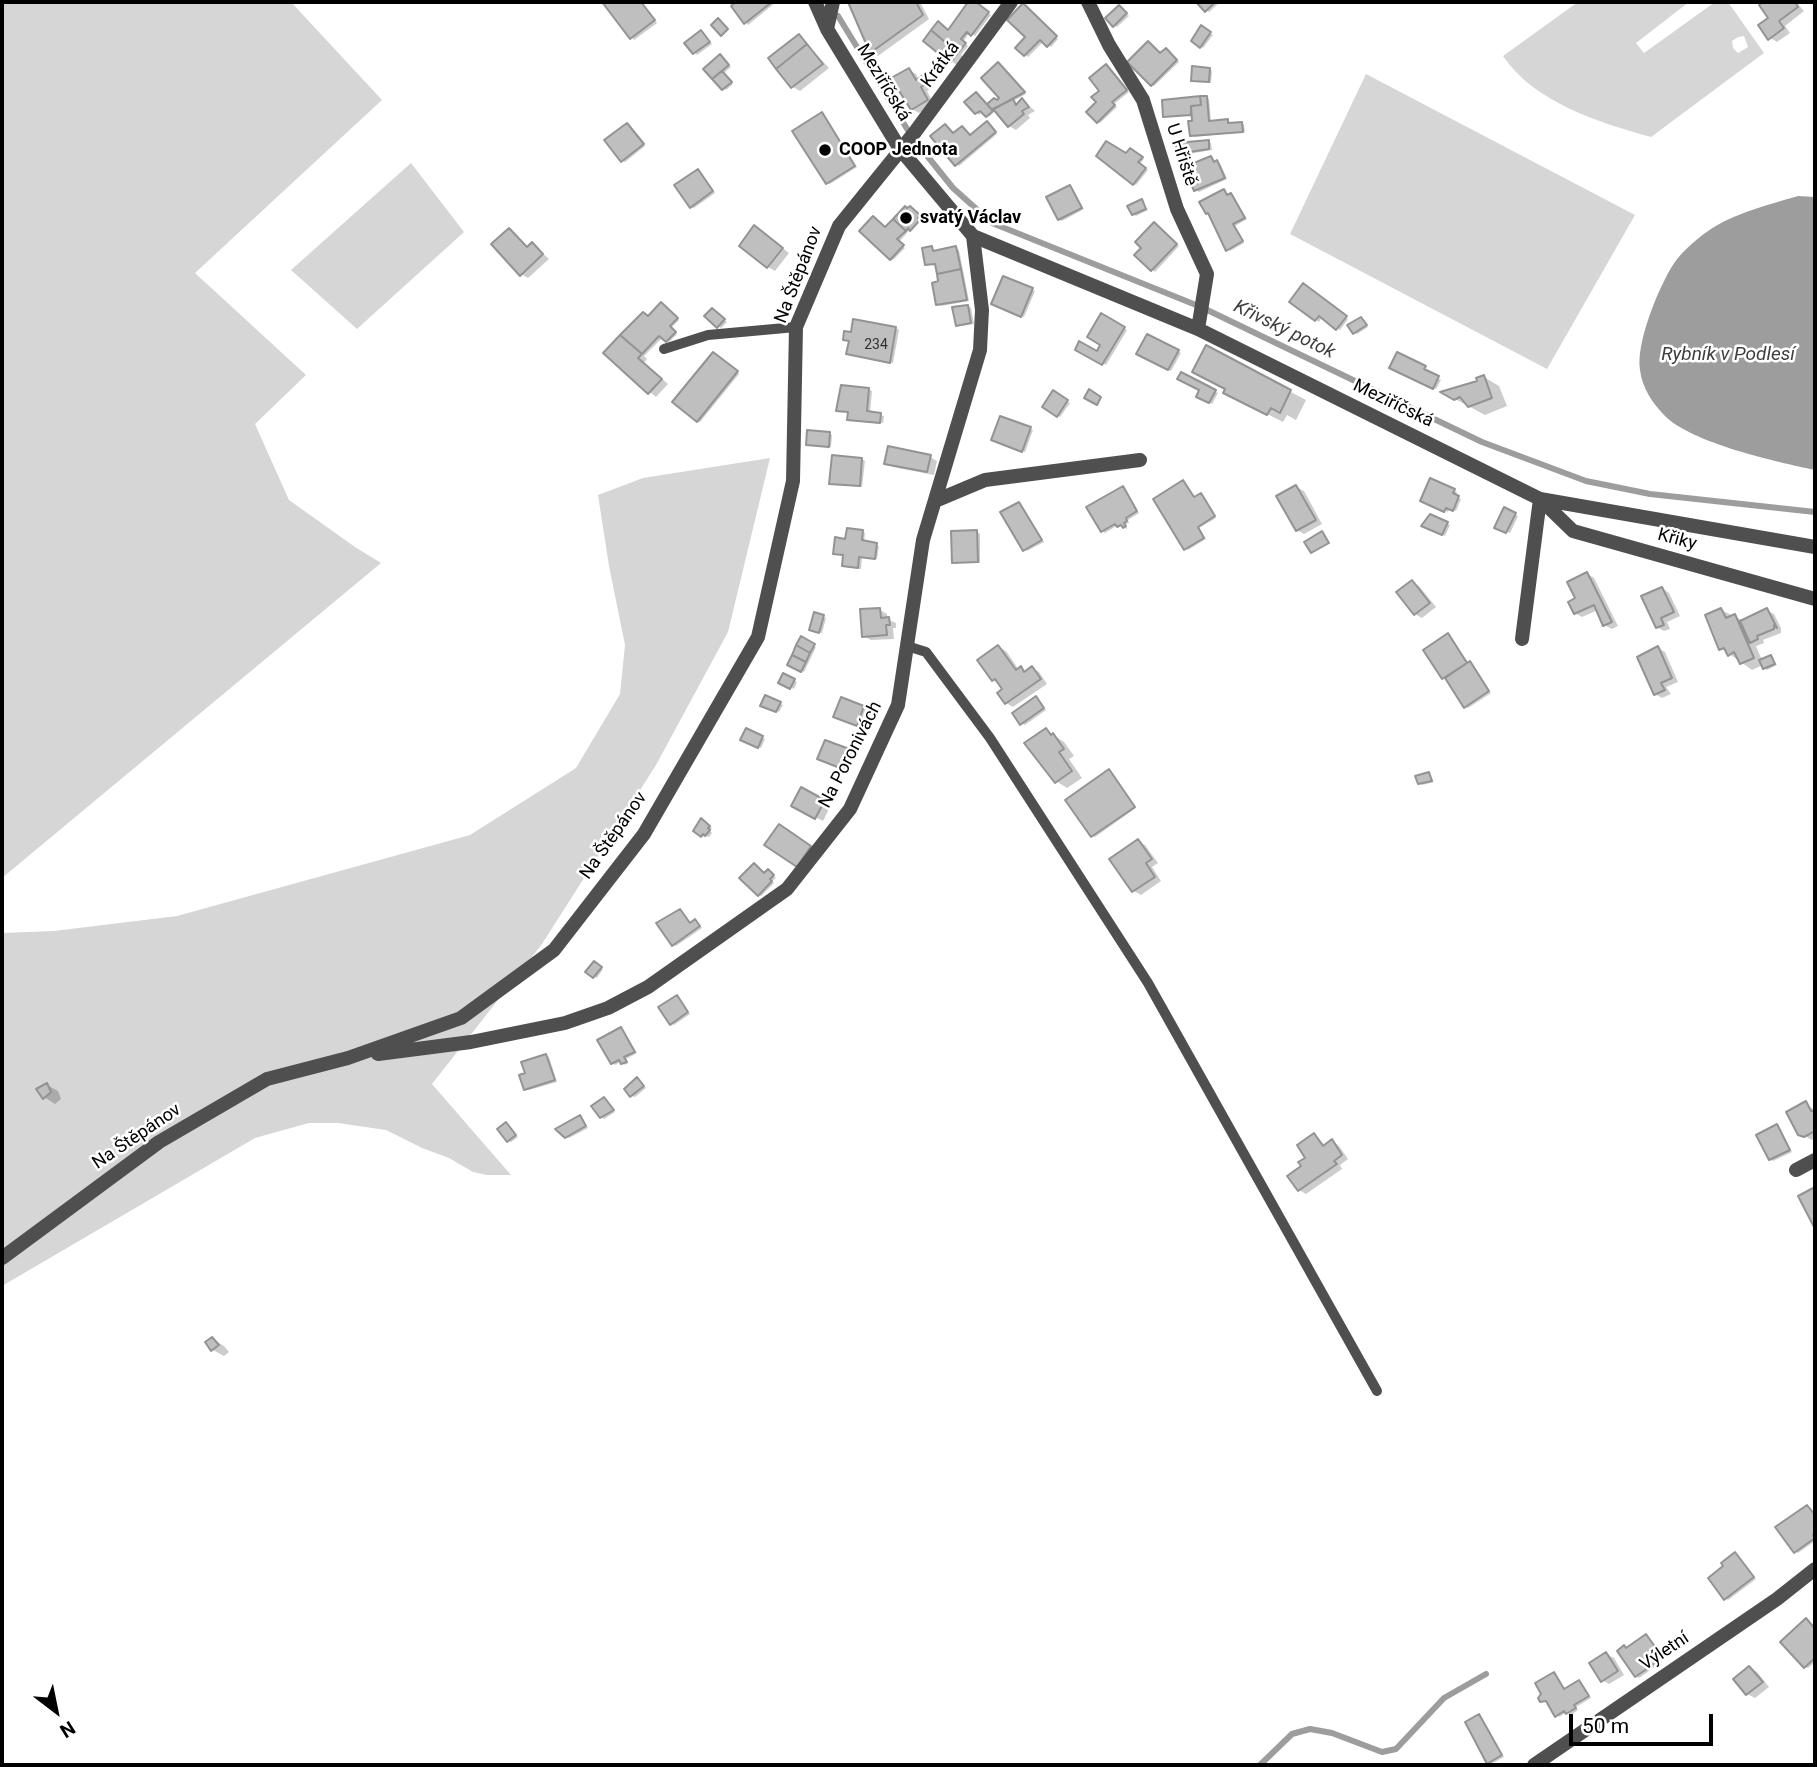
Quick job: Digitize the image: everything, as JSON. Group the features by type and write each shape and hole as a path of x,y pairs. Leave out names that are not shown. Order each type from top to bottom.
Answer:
{"street":[{"name":"Meziříčská","path":"815,2 827,29 973,236 1199,323 1539,499 1815,547"},
{"path":"827,29 833,2"},
{"name":"Krátká","path":"908,141 1011,2"},
{"name":"U Hřiště","path":"1088,2 1109,45 1143,100 1177,209 1207,274 1199,323"},
{"name":"Na Štěpánov","path":"2,1258 159,1142 267,1079 348,1058 461,1018 554,950 644,834 758,637 793,481 796,327 839,226 908,141"},
{"name":"Na Poronivách","path":"348,1058 471,1042 565,1023 608,1008 648,987 787,889 850,809 898,705 923,540 979,350 982,310 973,236"},
{"path":"934,501 985,480 1140,460"},
{"path":"1522,639 1539,499"},
{"name":"Křiky","path":"1539,499 1573,531 1815,599"},
{"path":"1796,1170 1815,1160"},
{"name":"Výletní","path":"1534,1765 1766,1606 1815,1569"}],"lane":[{"path":"664,349 708,335 796,327"},
{"path":"907,646 926,652 990,738 1148,984 1377,1391"}],"shaded area":[{"path":"2,2 291,2 382,100 195,273 306,375 255,424 289,500 381,563 2,878"},
{"path":"1578,2 1689,2 1636,43 1644,53 1715,2 1728,2 1764,53 1651,137 1589,117 1550,98 1516,72 1503,56","holes":["1744,36 1748,47 1738,53 1733,48 1732,41"]},
{"path":"1366,74 1635,215 1547,369 1290,234"},
{"path":"411,163 464,232 357,329 291,270"},
{"path":"770,458 728,632 656,765 542,944 432,1084 511,1175 473,1172 449,1158 386,1130 338,1123 309,1123 255,1138 2,1286 2,933 54,931 177,916 470,835 576,768 620,694 625,645 598,495 643,478"}],"water":[{"name":"Rybník v Podlesí","path":"1798,196 1815,197 1815,470 1714,443 1678,426 1652,401 1640,370 1641,346 1654,304 1665,278 1683,252 1708,231 1729,219"}],"building":[{"path":"602,2 641,2 655,20 630,39"},
{"path":"736,2 772,2 744,24 731,6"},
{"path":"848,2 916,2 923,15 870,53"},
{"path":"968,2 976,2 989,12 971,36 967,32 961,39 966,43 958,53 931,30 938,21 948,30"},
{"path":"1196,2 1215,2 1205,12"},
{"path":"1763,2 1795,2 1798,7 1779,21 1784,28 1768,40 1758,25 1768,18 1759,5"},
{"path":"1023,3 1057,36 1047,47 1040,40 1024,56 1015,48 1025,37 1007,20"},
{"path":"1119,5 1127,13 1113,27 1105,18"},
{"path":"718,18 728,29 721,36 711,25"},
{"path":"1201,25 1211,32 1200,48 1191,41"},
{"path":"701,30 710,42 693,54 684,43"},
{"path":"931,30 958,53 950,63 923,41"},
{"path":"799,34 807,44 776,69 768,58"},
{"path":"1148,41 1160,53 1166,48 1177,60 1151,86 1127,62"},
{"path":"807,44 823,64 791,88 776,69"},
{"path":"720,54 729,65 712,79 703,69"},
{"path":"998,62 1025,92 992,110 987,104 994,98 999,98 981,78"},
{"path":"1106,64 1127,90 1112,102 1115,105 1097,123 1086,112 1096,102 1091,97 1099,91 1089,78"},
{"path":"1192,66 1210,68 1209,82 1191,81"},
{"path":"909,68 916,80 923,75 928,83 921,87 928,100 911,110 891,78"},
{"path":"722,71 732,82 722,90 712,79"},
{"path":"976,92 993,111 986,117 980,111 975,114 964,102"},
{"path":"1200,96 1207,96 1209,121 1228,119 1228,123 1242,122 1243,132 1190,136 1188,121 1192,121 1191,106 1201,105"},
{"path":"1200,96 1201,105 1191,106 1191,115 1163,117 1162,100"},
{"path":"1022,98 1029,107 1008,127 993,109 1013,99 1016,105"},
{"path":"822,112 855,166 826,184 792,131"},
{"path":"987,121 996,132 955,166 930,136 945,124 953,133 962,126 970,135"},
{"path":"627,123 644,144 621,162 604,140"},
{"path":"1209,140 1209,149 1177,154 1176,143"},
{"path":"1106,141 1126,153 1130,148 1143,157 1138,162 1146,168 1133,185 1096,156"},
{"path":"1211,156 1214,162 1217,160 1225,178 1194,191 1184,167"},
{"path":"698,169 713,191 690,208 674,185"},
{"path":"1070,185 1082,208 1058,220 1046,197"},
{"path":"1224,189 1227,195 1231,193 1245,218 1233,224 1243,241 1226,251 1208,213 1206,214 1199,202"},
{"path":"1142,199 1146,209 1132,215 1127,206"},
{"name":"svatý Václav","path":"905,206 910,206 920,215 920,220 910,231 908,228 906,231 893,219"},
{"path":"873,216 885,227 893,219 906,231 897,239 904,245 890,260 859,231"},
{"path":"1154,222 1177,244 1151,271 1134,255 1141,248 1135,242"},
{"path":"754,225 783,248 767,268 739,246"},
{"path":"509,228 527,247 532,242 543,254 520,276 491,244"},
{"path":"932,246 933,251 956,246 961,269 937,274 935,264 925,265 922,248"},
{"path":"961,269 967,300 936,305 932,283 938,281 937,274"},
{"path":"1003,276 1033,288 1021,317 991,304"},
{"path":"1303,283 1347,316 1336,330 1319,316 1315,321 1289,302"},
{"path":"661,302 678,318 670,326 676,332 666,342 659,336 642,354 620,335 643,312 648,316"},
{"path":"968,305 971,323 956,326 952,307"},
{"path":"712,308 725,319 717,328 704,316"},
{"path":"1101,313 1125,327 1102,365 1075,350 1079,341 1097,351 1100,345 1087,337"},
{"path":"1361,317 1367,325 1353,334 1347,325"},
{"path":"853,319 896,327 890,363 846,354 849,341 843,340 844,331 851,332"},
{"path":"1147,334 1179,350 1168,370 1136,354"},
{"path":"620,335 642,354 638,358 662,379 648,394 603,353"},
{"path":"1206,345 1291,390 1280,413 1271,408 1267,415 1223,393 1225,389 1192,372"},
{"path":"713,352 738,371 697,422 672,402"},
{"path":"1397,352 1426,366 1424,369 1439,376 1433,389 1389,368"},
{"path":"1181,372 1216,390 1209,403 1196,397 1199,390 1177,379"},
{"path":"1484,375 1492,398 1468,407 1460,397 1454,400 1440,392 1477,381 1476,378"},
{"path":"841,385 869,388 867,411 881,413 880,423 847,420 848,412 836,411"},
{"path":"1089,389 1101,397 1097,405 1084,398"},
{"path":"1053,390 1068,400 1057,417 1042,407"},
{"path":"1000,416 1031,427 1022,452 991,440"},
{"path":"807,430 830,432 829,447 806,445"},
{"path":"888,446 931,455 927,472 884,464"},
{"path":"832,455 862,458 860,486 829,484"},
{"path":"1430,478 1455,489 1453,493 1459,496 1453,511 1446,508 1444,512 1420,501"},
{"path":"1183,480 1194,497 1201,493 1215,516 1198,527 1204,538 1184,550 1153,499"},
{"path":"1296,485 1316,520 1296,531 1276,496"},
{"path":"1123,486 1137,511 1126,518 1126,526 1123,528 1115,524 1101,532 1086,507"},
{"path":"1019,502 1042,540 1023,551 1000,512"},
{"path":"1504,507 1516,513 1506,533 1494,528"},
{"path":"1430,514 1448,522 1442,535 1421,526"},
{"path":"847,528 863,530 862,540 877,543 875,559 859,557 858,568 842,566 843,555 833,554 835,537 845,539"},
{"path":"977,530 978,562 952,563 951,531"},
{"path":"1322,531 1329,543 1311,553 1304,542"},
{"path":"1587,572 1612,622 1603,626 1594,605 1574,614 1568,602 1575,598 1567,582"},
{"path":"1412,580 1430,603 1414,615 1396,592"},
{"path":"1662,587 1674,612 1661,618 1664,625 1656,628 1641,596"},
{"path":"880,608 881,618 889,617 887,635 862,637 860,609"},
{"path":"1721,608 1726,618 1735,614 1754,658 1740,664 1734,652 1728,656 1724,648 1719,650 1705,615"},
{"path":"1767,608 1777,628 1774,625 1774,629 1757,636 1758,639 1750,643 1740,621"},
{"path":"814,612 824,615 819,633 809,630"},
{"path":"1448,633 1467,663 1442,679 1423,650"},
{"path":"801,636 815,644 810,653 796,645"},
{"path":"796,645 810,653 806,662 792,655"},
{"path":"998,645 1016,670 1021,666 1024,672 1032,666 1041,679 1005,704 997,693 1002,689 995,679 992,681 977,660"},
{"path":"1658,646 1672,678 1661,683 1665,690 1654,695 1637,657"},
{"path":"792,655 806,662 801,672 787,665"},
{"path":"1771,655 1775,664 1763,669 1759,660"},
{"path":"1470,661 1489,691 1464,708 1445,678"},
{"path":"783,673 795,679 790,689 778,683"},
{"path":"765,695 781,702 776,712 760,706"},
{"path":"1036,696 1044,708 1020,725 1012,713"},
{"path":"841,697 864,706 857,726 833,717"},
{"path":"746,728 763,736 758,748 740,740"},
{"path":"1046,728 1064,749 1059,752 1072,771 1055,783 1024,743"},
{"path":"825,740 852,750 845,770 817,759"},
{"path":"1109,769 1135,807 1091,837 1065,800"},
{"path":"1429,772 1432,781 1418,784 1415,776"},
{"path":"801,787 825,800 815,819 791,806"},
{"path":"701,818 710,826 710,830 701,837 693,831"},
{"path":"779,824 811,846 797,867 764,845"},
{"path":"1138,839 1152,859 1146,863 1155,877 1132,892 1109,859"},
{"path":"754,863 764,873 768,869 774,875 758,896 739,878"},
{"path":"680,909 690,923 695,919 700,926 672,946 656,923"},
{"path":"594,961 602,967 593,978 585,972"},
{"path":"677,995 688,1012 670,1025 658,1007"},
{"path":"621,1027 635,1052 624,1057 627,1062 621,1064 619,1060 611,1064 597,1040"},
{"path":"546,1054 555,1080 524,1090 519,1075 525,1073 521,1062"},
{"path":"637,1077 644,1086 630,1097 624,1089"},
{"path":"47,1083 51,1092 43,1099 36,1089"},
{"path":"604,1097 614,1110 600,1118 591,1106"},
{"path":"1806,1101 1811,1111 1815,1111 1815,1131 1804,1137 1798,1135 1786,1112"},
{"path":"580,1115 586,1126 565,1138 555,1129"},
{"path":"506,1122 516,1135 507,1142 497,1129"},
{"path":"1777,1124 1790,1150 1769,1160 1756,1135"},
{"path":"1314,1133 1323,1146 1332,1139 1342,1155 1334,1161 1337,1164 1298,1191 1287,1176 1301,1166 1298,1162 1305,1158 1297,1145"},
{"path":"1815,1187 1815,1229 1798,1196"},
{"path":"212,1337 219,1345 211,1351 205,1342"},
{"path":"1807,1505 1815,1515 1815,1538 1794,1553 1775,1527"},
{"path":"1735,1552 1754,1577 1724,1600 1708,1578"},
{"path":"1806,1618 1815,1629 1815,1658 1804,1668 1780,1642"},
{"path":"1646,1634 1663,1658 1635,1677 1617,1651"},
{"path":"1606,1652 1618,1671 1601,1682 1589,1663"},
{"path":"1749,1666 1763,1682 1746,1695 1733,1679"},
{"path":"1554,1672 1564,1689 1579,1680 1589,1696 1574,1705 1576,1708 1555,1717 1546,1701 1540,1702 1538,1698 1541,1694 1535,1683"},
{"path":"1479,1714 1502,1755 1487,1764 1465,1722"}],"waterway":[{"name":"Křivský potok","path":"838,16 912,137 953,188 992,223 1201,307 1482,442 1586,481 1650,494 1815,512"},
{"path":"1260,1765 1292,1734 1310,1729 1332,1733 1382,1752 1396,1749 1444,1698 1486,1674"}],"place":[{"name":"COOP Jednota","path":"825,150"},
{"name":"svatý Václav","path":"906,218"}]}
